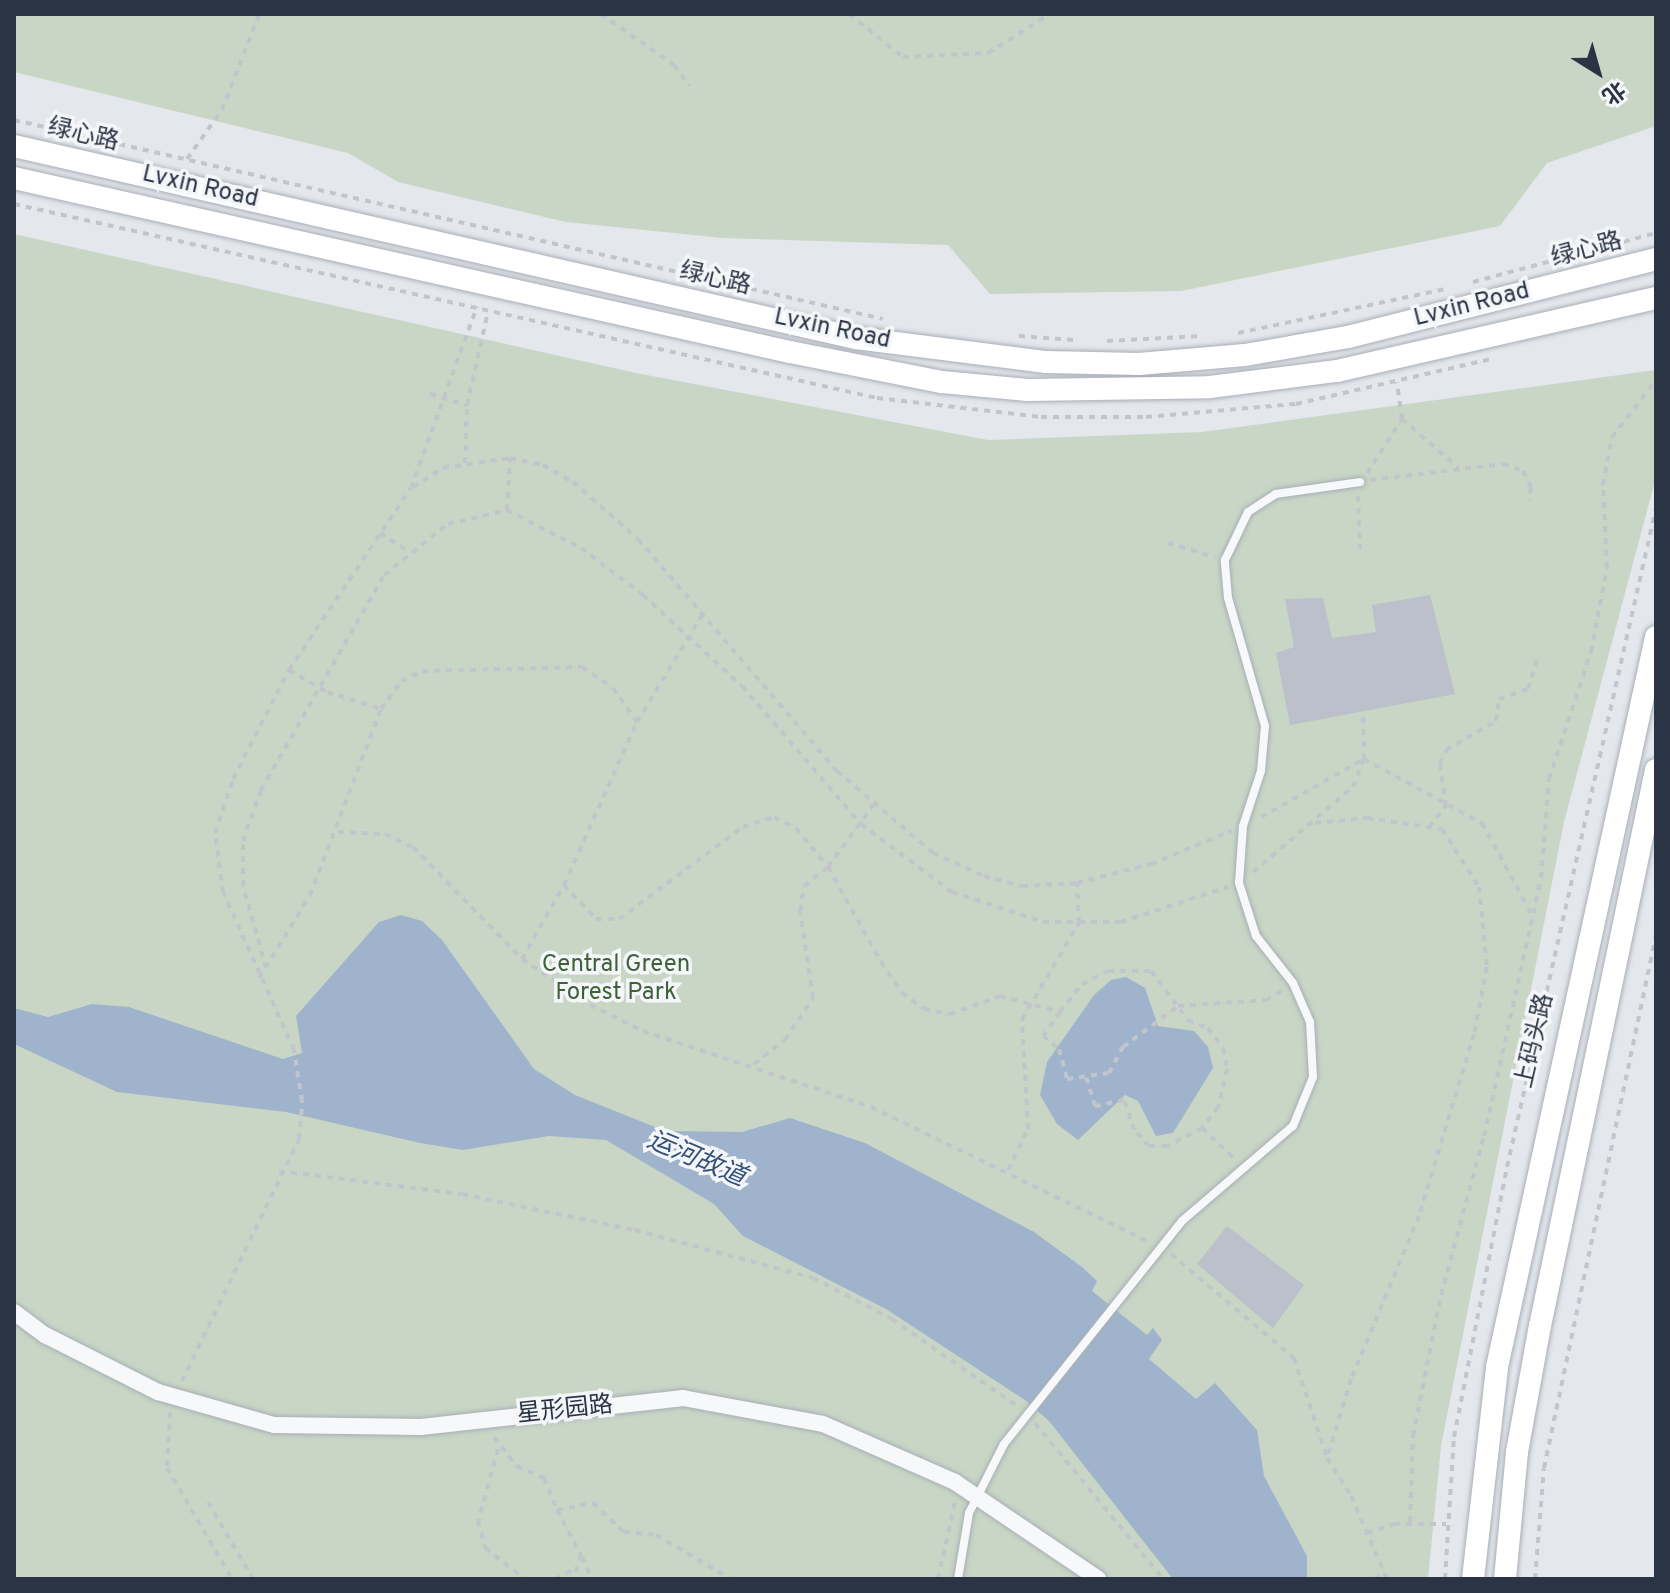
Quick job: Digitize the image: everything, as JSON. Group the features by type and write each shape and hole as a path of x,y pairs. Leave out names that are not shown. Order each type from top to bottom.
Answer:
{"main road":[{"name":"Lvxin Road","path":"14,146 856,338 1046,362 1139,364 1245,355 1348,337 1656,259"},
{"name":"Lvxin Road","path":"14,178 490,286 942,382 1111,393 1337,371 1656,298"},
{"name":"上码头路","path":"1473,1579 1482,1456 1656,637"},
{"path":"1505,1579 1517,1452 1656,770"},
{"path":"1482,1456 1501,1465 1517,1452"}],"street":[{"name":"星形园路","path":"14,1312 45,1335 175,1397 274,1425 421,1427 683,1398 823,1424 975,1495 1098,1579"}],"lane":[{"path":"958,1579 975,1495 1027,1413 1182,1221 1246,1171 1293,1126 1313,1077 1310,1022 1293,983 1256,936 1239,883 1243,826 1261,771 1265,726 1228,598 1225,560 1248,512 1276,494 1360,482"}],"path":[{"path":"187,159 222,110 259,14"},
{"path":"601,14 674,65 689,86"},
{"path":"849,14 903,57 988,53 1050,14"},
{"name":"绿心路","path":"14,120 894,320"},
{"name":"绿心路","path":"1467,284 1656,233"},
{"path":"232,1579 167,1468 164,1429 175,1397 279,1171 299,1139 302,1101 294,1050 259,978 223,892 215,833 233,779 289,670 411,488 490,286"},
{"path":"465,463 467,405 490,286"},
{"path":"1231,335 1452,287"},
{"path":"1015,336 1091,341 1215,335"},
{"path":"1410,1522 1413,1436 1437,1310 1533,917 1549,779 1591,652 1607,568 1603,485 1612,437 1656,380"},
{"path":"1397,382 1402,419 1458,468"},
{"path":"430,394 467,405"},
{"path":"1360,549 1360,482 1402,419"},
{"path":"411,488 443,468 510,458 543,465 573,482 638,539 704,612 837,771 933,853 984,876 1022,886 1077,883 1151,864 1243,826 1364,759"},
{"path":"507,510 510,458"},
{"path":"1360,482 1503,464 1523,471 1531,487 1529,500"},
{"name":"上码头路","path":"1445,1579 1446,1524 1454,1437 1507,1167 1656,508"},
{"path":"266,968 243,886 243,841 261,790 317,686 384,575 408,551 448,524 507,510 581,548 686,634 742,686 861,824 952,892 1043,922 1121,922 1239,883 1313,824 1353,787 1364,759 1363,711"},
{"path":"380,533 408,551"},
{"path":"1168,543 1225,560"},
{"path":"522,959 564,885 637,722 686,634 704,612"},
{"path":"1429,827 1446,806 1440,764 1446,750 1496,721 1499,699 1528,689 1537,660"},
{"path":"259,978 310,895 338,832 389,692 422,671 582,667 613,688 637,722"},
{"path":"289,670 317,686 381,709"},
{"path":"1364,759 1482,823 1533,917"},
{"path":"754,1064 785,1040 809,1007 800,911 804,886 828,867 874,804"},
{"path":"564,885 596,919 619,919 743,827 774,817 796,828 828,867 881,962 902,993 924,1009 950,1014 1000,996 1030,999 1060,1012"},
{"path":"1313,824 1367,818 1442,829 1458,846 1479,887 1487,967 1474,1034 1419,1216 1351,1379 1327,1458"},
{"path":"338,832 385,834 413,847 522,959 590,1005 643,1031 754,1064 871,1107 1008,1170 1161,1248 1294,1358 1327,1458 1367,1533 1387,1579"},
{"path":"1008,1170 1028,1129 1022,1019 1030,999 1079,923 1077,883"},
{"path":"1535,1579 1544,1468 1656,935"},
{"path":"1086,1077 1095,1106 1124,1100 1134,1130 1149,1146 1167,1146 1202,1128 1221,1095 1227,1069 1223,1048 1178,1006 1151,971 1129,967 1082,984 1060,1012 1043,1036 1059,1049 1067,1079 1086,1077 1109,1073 1123,1047 1178,1006 1266,1000 1293,983"},
{"path":"1202,1128 1246,1171"},
{"path":"279,1171 462,1194 635,1230 813,1278 892,1319 1027,1413 1163,1579"},
{"path":"488,1420 498,1449 478,1521 485,1548 525,1579"},
{"path":"498,1449 544,1478 592,1579"},
{"path":"938,1579 950,1504 975,1495"},
{"path":"208,1502 253,1579"},
{"path":"557,1510 593,1503 624,1532 656,1535 731,1579"},
{"path":"1367,1533 1410,1522 1446,1524"},
{"path":"573,1579 581,1555"},
{"path":"555,1579 577,1568"},
{"path":"1375,1579 1384,1573"}],"green space":[{"path":"14,14 1656,14 1656,126 1547,163 1500,226 1181,291 990,294 948,245 723,238 566,222 398,182 348,153 14,72"},
{"name":"Central Green Forest Park","path":"14,234 636,373 988,440 1202,432 1656,370 1656,477 1564,822 1441,1446 1428,1579 14,1579"}],"water":[{"name":"运河故道","path":"401,915 422,921 442,940 534,1069 575,1095 665,1131 742,1132 790,1118 865,1143 1034,1232 1082,1267 1097,1281 1092,1291 1147,1335 1153,1328 1162,1340 1149,1359 1196,1399 1215,1383 1257,1430 1264,1476 1307,1556 1307,1579 1173,1579 1049,1421 1025,1400 886,1309 743,1236 714,1204 606,1140 549,1136 463,1150 286,1112 117,1092 14,1044 14,1008 48,1017 92,1004 129,1007 283,1059 302,1053 296,1016 379,922"},
{"path":"1126,977 1145,988 1158,1026 1194,1031 1208,1047 1213,1068 1173,1133 1156,1136 1138,1101 1125,1095 1078,1140 1057,1124 1040,1095 1047,1062 1094,995 1111,980"}],"building":[{"path":"1430,595 1455,694 1290,725 1276,653 1294,647 1285,599 1323,598 1332,638 1376,632 1372,605"},
{"path":"1227,1226 1304,1285 1273,1328 1197,1264"}]}
